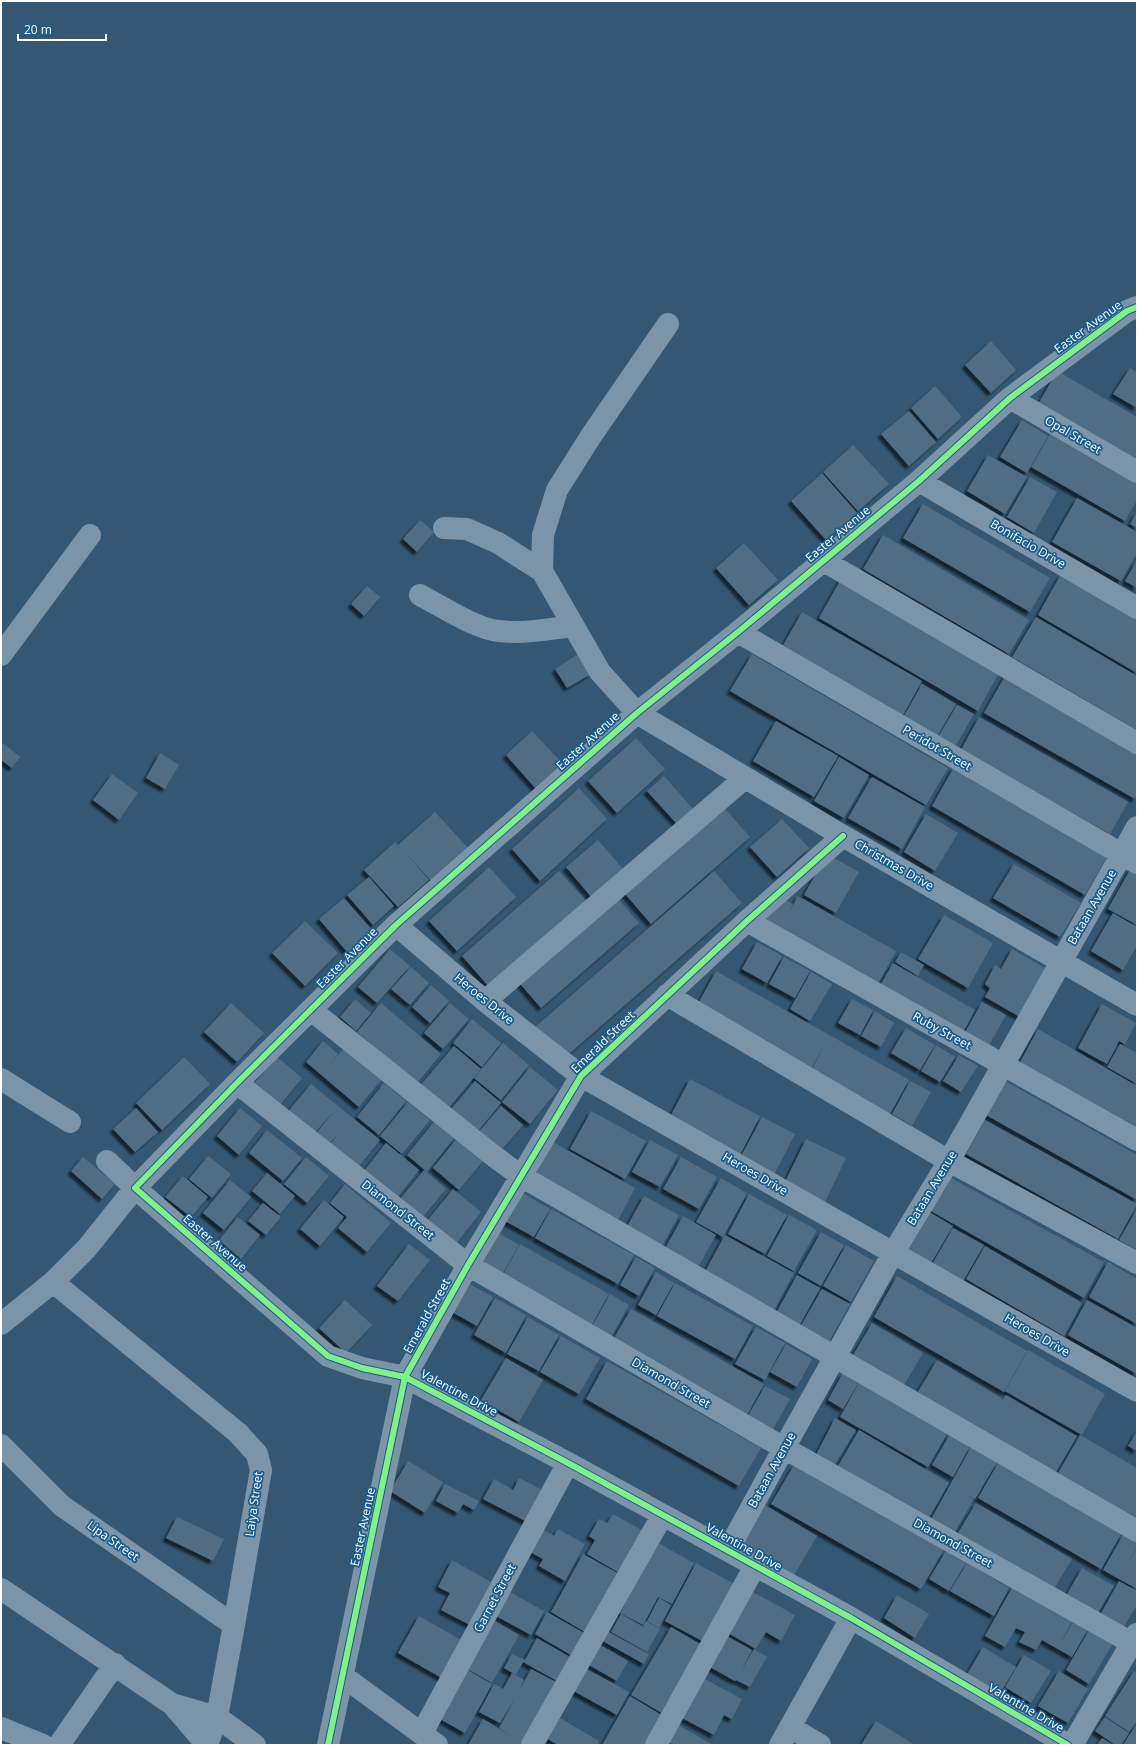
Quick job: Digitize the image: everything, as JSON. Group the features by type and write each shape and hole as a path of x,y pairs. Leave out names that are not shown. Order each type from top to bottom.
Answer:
{"street":[{"name":"Easter Avenue","path":"328,1745 344,1677 405,1377 362,1368 328,1356 135,1188 237,1083 396,924 637,713 824,561 919,480 1010,398 1127,311 1137,307"},
{"path":"444,528 467,529 498,544 542,571 543,535 558,490 591,436 668,324"},
{"name":"Opal Street","path":"1010,398 1137,472"},
{"name":"Bonifacio Drive","path":"919,480 1137,608"},
{"path":"1,655 90,535"},
{"path":"824,561 1137,743"},
{"name":"Christmas Drive","path":"542,571 600,672 637,713 843,836 1137,1005"},
{"path":"420,595 480,626 498,631 533,631 573,626"},
{"name":"Peridot Street","path":"738,632 1129,859"},
{"path":"485,1001 745,778"},
{"name":"Bataan Avenue","path":"728,1550 893,1253 948,1161 1060,962 1129,859 1137,827"},
{"name":"Emerald Street","path":"405,1377 468,1265 581,1076 747,921 843,836"},
{"name":"Ruby Street","path":"747,921 1137,1140"},
{"name":"Heroes Drive","path":"396,924 485,1001 581,1076 1137,1392"},
{"path":"667,996 948,1161 1137,1263"},
{"path":"311,1010 521,1176 1137,1531"},
{"path":"1,1079 70,1122"},
{"name":"Diamond Street","path":"237,1083 468,1265 784,1448 1134,1639"},
{"path":"1,1324 53,1282 87,1248 135,1188 107,1161"},
{"name":"Laiya Street","path":"53,1282 238,1433 257,1454 261,1470 217,1717 207,1745"},
{"name":"Valentine Drive","path":"405,1377 568,1463 662,1516 728,1550 851,1618 1068,1745"},
{"name":"Lipa Street","path":"1,1444 62,1506 234,1625"},
{"name":"Garnet Street","path":"429,1739 568,1463"},
{"path":"532,1745 662,1516"},
{"path":"656,1745 755,1566"},
{"path":"1,1589 115,1664 172,1704 207,1745"},
{"path":"820,1745 785,1736 851,1618"},
{"path":"1072,1745 1134,1639"},
{"path":"59,1745 115,1664"},
{"path":"344,1677 429,1739"},
{"path":"172,1704 217,1717 255,1745"},
{"path":"1,1728 43,1745"}],"building":[{"path":"991,341 1016,370 991,393 965,365"},
{"path":"1130,368 1137,372 1137,408 1113,394"},
{"path":"1057,371 1137,417 1137,465 1037,406"},
{"path":"935,386 962,417 938,439 911,408"},
{"path":"909,411 936,442 909,466 881,434"},
{"path":"1022,420 1048,436 1027,473 1000,457"},
{"path":"1050,434 1137,484 1137,500 1125,521 1031,467"},
{"path":"853,445 889,484 858,511 823,472"},
{"path":"988,455 1027,477 1005,514 967,491"},
{"path":"822,473 857,513 826,540 791,501"},
{"path":"1030,477 1057,492 1034,533 1007,517"},
{"path":"1077,498 1137,532 1137,553 1121,581 1052,542"},
{"path":"923,504 1050,578 1030,612 903,538"},
{"path":"1137,512 1137,528 1130,524"},
{"path":"420,520 434,532 417,552 403,539"},
{"path":"883,535 1029,620 1009,654 863,569"},
{"path":"744,543 778,580 749,605 716,568"},
{"path":"1137,560 1137,588 1125,581"},
{"path":"1061,574 1137,619 1137,673 1038,615"},
{"path":"842,577 1000,671 978,711 819,618"},
{"path":"367,586 380,597 364,616 351,604"},
{"path":"802,612 922,681 902,717 782,647"},
{"path":"1036,617 1137,676 1137,730 1012,657"},
{"path":"578,654 591,674 567,688 555,669"},
{"path":"752,654 948,768 926,805 730,691"},
{"path":"1006,674 1137,749 1137,795 1135,799 984,713"},
{"path":"922,684 956,704 934,742 900,723"},
{"path":"957,705 974,714 955,747 938,737"},
{"path":"979,717 1128,802 1110,834 961,750"},
{"path":"776,721 838,756 814,797 753,761"},
{"path":"532,731 564,765 537,790 506,755"},
{"path":"636,738 665,769 617,813 588,781"},
{"path":"3,743 20,757 12,768 1,760 1,746"},
{"path":"160,753 179,765 165,789 146,778"},
{"path":"839,757 869,775 844,818 814,801"},
{"path":"954,767 1107,857 1085,895 932,806"},
{"path":"112,774 138,793 119,820 93,800"},
{"path":"664,776 693,809 676,823 647,791"},
{"path":"872,777 925,807 902,849 848,818"},
{"path":"579,788 607,819 540,881 512,849"},
{"path":"719,802 750,837 651,924 620,888"},
{"path":"435,812 468,848 431,881 405,852 429,880 398,907 364,870 395,842 398,845"},
{"path":"926,814 958,833 935,871 904,852"},
{"path":"782,819 809,848 777,877 750,847"},
{"path":"598,840 624,870 592,898 566,867"},
{"path":"827,854 859,872 836,913 804,895"},
{"path":"1014,864 1081,903 1060,937 993,898"},
{"path":"489,867 516,897 457,951 429,921"},
{"path":"1131,868 1137,872 1137,925 1108,909"},
{"path":"559,871 588,903 490,988 462,956"},
{"path":"714,871 742,903 562,1060 534,1028"},
{"path":"369,877 394,906 373,925 347,895"},
{"path":"614,894 639,923 541,1008 516,979"},
{"path":"798,896 896,951 874,991 765,922 779,897 793,904 787,916"},
{"path":"344,898 373,931 348,953 319,919"},
{"path":"1113,913 1137,927 1137,946 1123,970 1091,951"},
{"path":"944,915 993,943 968,988 918,959"},
{"path":"305,921 338,953 305,986 272,953"},
{"path":"757,942 782,956 767,983 742,969"},
{"path":"390,949 410,966 377,1003 358,987"},
{"path":"1012,949 1047,969 1020,1017 985,997 990,988 985,984 995,965 1001,969"},
{"path":"901,952 924,965 918,976 895,962"},
{"path":"784,957 810,971 795,998 769,984"},
{"path":"893,963 975,1010 961,1036 878,989"},
{"path":"411,967 429,983 410,1005 391,989"},
{"path":"716,971 909,1080 890,1114 811,1071 827,1040 808,1075 694,1011"},
{"path":"811,972 832,984 810,1021 790,1009"},
{"path":"431,985 449,1001 430,1023 412,1007"},
{"path":"355,999 371,1013 356,1031 340,1017"},
{"path":"852,999 873,1010 860,1035 838,1023"},
{"path":"982,1002 1006,1015 987,1049 963,1036"},
{"path":"231,1003 264,1033 237,1062 204,1032"},
{"path":"381,1003 441,1054 417,1083 357,1032"},
{"path":"450,1003 469,1019 443,1049 424,1033"},
{"path":"1102,1004 1136,1023 1125,1044 1119,1041 1107,1064 1078,1048"},
{"path":"875,1011 894,1023 881,1047 861,1036"},
{"path":"472,1019 501,1043 482,1067 453,1043"},
{"path":"906,1028 935,1045 920,1070 891,1053"},
{"path":"1038,1029 1137,1086 1137,1133 1018,1066"},
{"path":"323,1041 338,1054 331,1063 343,1049 381,1080 359,1107 306,1062"},
{"path":"503,1043 529,1065 501,1100 474,1078"},
{"path":"1120,1044 1137,1053 1137,1084 1107,1067"},
{"path":"936,1045 955,1057 940,1082 921,1071"},
{"path":"454,1046 481,1069 447,1110 419,1087"},
{"path":"959,1055 978,1066 961,1092 943,1081"},
{"path":"184,1057 210,1084 162,1130 136,1103"},
{"path":"277,1057 302,1078 276,1110 250,1088"},
{"path":"530,1067 558,1090 530,1124 502,1102"},
{"path":"690,1079 760,1116 739,1157 669,1119"},
{"path":"475,1081 501,1103 473,1137 446,1115"},
{"path":"910,1081 931,1092 912,1126 892,1114"},
{"path":"1005,1081 1137,1155 1137,1200 986,1115"},
{"path":"384,1083 406,1101 379,1135 357,1117"},
{"path":"311,1084 380,1140 353,1174 325,1151 338,1134 330,1143 317,1132 336,1109 311,1137 285,1115"},
{"path":"408,1102 430,1120 402,1154 380,1136"},
{"path":"501,1106 523,1125 499,1153 476,1135"},
{"path":"136,1108 158,1132 135,1152 113,1129"},
{"path":"240,1108 262,1126 239,1155 217,1136"},
{"path":"591,1111 646,1141 625,1179 570,1149"},
{"path":"762,1117 795,1134 773,1177 739,1160"},
{"path":"985,1120 1137,1204 1118,1239 966,1154"},
{"path":"434,1122 454,1138 427,1172 407,1155"},
{"path":"267,1130 302,1158 283,1181 249,1153"},
{"path":"458,1137 484,1160 459,1190 433,1168"},
{"path":"806,1139 846,1158 824,1204 784,1184"},
{"path":"650,1140 678,1155 660,1187 632,1172"},
{"path":"553,1142 635,1188 615,1226 532,1180"},
{"path":"386,1143 419,1170 393,1203 360,1176"},
{"path":"208,1156 231,1174 212,1198 189,1179"},
{"path":"83,1157 115,1184 102,1199 71,1171"},
{"path":"306,1157 329,1176 307,1203 284,1184"},
{"path":"681,1157 717,1177 699,1209 663,1189"},
{"path":"424,1170 446,1189 418,1223 395,1205"},
{"path":"267,1173 295,1196 280,1214 252,1191"},
{"path":"183,1176 208,1197 191,1217 165,1197"},
{"path":"721,1178 747,1193 723,1237 696,1222"},
{"path":"951,1178 1104,1262 1084,1298 929,1210 939,1191 943,1193"},
{"path":"230,1180 251,1197 224,1230 203,1213"},
{"path":"345,1184 391,1223 367,1252 338,1228 347,1217 330,1203"},
{"path":"453,1189 481,1212 452,1249 423,1226"},
{"path":"521,1192 550,1209 534,1237 505,1221"},
{"path":"749,1194 787,1215 765,1254 728,1234"},
{"path":"644,1196 679,1215 660,1250 625,1230"},
{"path":"324,1200 344,1217 320,1246 300,1229"},
{"path":"263,1203 281,1217 266,1235 248,1221"},
{"path":"551,1209 634,1255 618,1284 535,1238"},
{"path":"924,1209 953,1226 931,1263 903,1247"},
{"path":"1137,1209 1137,1250 1119,1240"},
{"path":"789,1215 817,1230 794,1271 767,1256"},
{"path":"683,1216 716,1235 696,1271 663,1252"},
{"path":"238,1217 260,1235 241,1259 219,1240"},
{"path":"953,1228 984,1245 962,1283 931,1266"},
{"path":"495,1231 519,1245 501,1277 476,1264"},
{"path":"821,1232 844,1245 821,1286 798,1273"},
{"path":"725,1235 794,1273 772,1314 703,1275"},
{"path":"409,1244 430,1260 398,1301 377,1286"},
{"path":"520,1244 609,1294 589,1330 500,1280"},
{"path":"846,1245 874,1261 851,1302 823,1286"},
{"path":"985,1246 1082,1303 1064,1336 966,1279"},
{"path":"636,1257 655,1268 639,1296 620,1285"},
{"path":"1108,1262 1137,1279 1137,1324 1089,1297"},
{"path":"656,1272 674,1283 656,1315 638,1305"},
{"path":"797,1275 820,1288 798,1328 775,1315"},
{"path":"897,1276 1027,1351 1004,1392 874,1317"},
{"path":"468,1283 493,1297 477,1326 452,1312"},
{"path":"675,1283 753,1326 735,1359 657,1316"},
{"path":"822,1289 850,1304 827,1345 799,1329"},
{"path":"610,1294 629,1305 609,1341 590,1330"},
{"path":"495,1298 526,1315 506,1353 474,1335"},
{"path":"345,1300 372,1325 346,1353 319,1328"},
{"path":"1087,1300 1137,1328 1137,1374 1068,1335"},
{"path":"631,1309 764,1384 745,1419 611,1343"},
{"path":"528,1317 559,1335 539,1371 507,1354"},
{"path":"872,1323 923,1353 903,1387 852,1357"},
{"path":"756,1327 785,1343 765,1380 735,1364"},
{"path":"561,1336 600,1358 579,1394 540,1372"},
{"path":"786,1344 812,1359 797,1387 770,1372"},
{"path":"1028,1350 1105,1394 1082,1435 1005,1391"},
{"path":"506,1358 543,1380 519,1422 481,1400"},
{"path":"937,1360 1003,1399 1006,1395 1077,1436 1054,1475 916,1395"},
{"path":"607,1361 761,1448 739,1486 586,1399"},
{"path":"843,1373 859,1382 843,1409 828,1400"},
{"path":"860,1381 948,1432 928,1467 840,1417"},
{"path":"765,1386 790,1399 771,1433 746,1419"},
{"path":"835,1418 856,1430 834,1466 816,1455"},
{"path":"859,1430 949,1483 928,1519 838,1466"},
{"path":"1137,1431 1137,1451 1128,1446"},
{"path":"950,1434 970,1446 953,1477 932,1465"},
{"path":"1080,1435 1137,1468 1137,1520 1057,1475"},
{"path":"971,1447 997,1462 975,1499 967,1495 974,1499 953,1535 930,1521"},
{"path":"408,1461 443,1482 425,1513 390,1491"},
{"path":"998,1463 1121,1534 1101,1569 978,1498"},
{"path":"794,1465 944,1549 921,1589 771,1504"},
{"path":"519,1478 547,1492 531,1524 483,1499 494,1479 513,1490"},
{"path":"445,1484 479,1501 474,1510 463,1504 458,1513 436,1501"},
{"path":"976,1503 1072,1559 1054,1589 958,1533"},
{"path":"765,1505 817,1536 792,1579 740,1549"},
{"path":"613,1514 645,1532 621,1574 587,1554 595,1540 589,1536 599,1519 607,1523"},
{"path":"177,1517 224,1539 213,1561 166,1538"},
{"path":"543,1529 554,1536 558,1529 585,1544 565,1581 539,1566 543,1559 530,1552"},
{"path":"1123,1535 1137,1543 1137,1548 1127,1565 1137,1549 1137,1589 1103,1570"},
{"path":"658,1543 694,1563 672,1604 658,1597 643,1625 620,1613"},
{"path":"946,1551 966,1563 949,1591 929,1579"},
{"path":"583,1554 623,1576 590,1635 551,1612"},
{"path":"452,1560 491,1582 477,1608 480,1610 472,1626 441,1610 450,1593 438,1587"},
{"path":"696,1563 738,1586 706,1643 665,1621"},
{"path":"967,1563 1009,1588 994,1616 950,1591"},
{"path":"1082,1568 1114,1586 1097,1614 1066,1596"},
{"path":"1119,1581 1137,1591 1137,1605 1122,1630 1099,1617"},
{"path":"1013,1586 1073,1620 1059,1646 1074,1620 1088,1629 1072,1657 1042,1640 1036,1650 1019,1642 1025,1632 1016,1628 1005,1647 985,1636"},
{"path":"751,1591 795,1615 781,1641 766,1632 756,1649 728,1633"},
{"path":"510,1592 544,1611 531,1635 496,1616"},
{"path":"897,1595 929,1614 915,1638 884,1618"},
{"path":"659,1598 671,1605 659,1628 647,1621"},
{"path":"547,1612 584,1633 571,1655 535,1634"},
{"path":"621,1614 644,1627 643,1626 646,1621 660,1629 647,1652 611,1632"},
{"path":"419,1616 468,1644 447,1681 398,1653"},
{"path":"495,1621 519,1635 492,1683 468,1669"},
{"path":"671,1627 707,1648 667,1716 631,1695"},
{"path":"1089,1630 1113,1643 1089,1684 1066,1670"},
{"path":"607,1631 649,1654 644,1664 601,1640"},
{"path":"725,1635 752,1650 741,1671 754,1649 767,1657 750,1687 736,1680 735,1681 708,1666"},
{"path":"537,1638 570,1657 557,1681 523,1662 516,1675 504,1668 512,1654 525,1660"},
{"path":"600,1645 628,1661 617,1681 589,1665"},
{"path":"983,1647 1016,1667 999,1695 966,1676"},
{"path":"1024,1655 1051,1671 1031,1703 1005,1687"},
{"path":"583,1667 629,1692 617,1715 570,1689"},
{"path":"531,1669 556,1682 521,1745 468,1745 483,1719 513,1737 499,1728 515,1698 500,1723 479,1712 494,1684 503,1689 512,1673 524,1680 519,1691"},
{"path":"468,1670 492,1684 465,1733 440,1719"},
{"path":"1059,1671 1088,1689 1068,1723 1038,1706"},
{"path":"1134,1671 1137,1673 1137,1721 1129,1732 1105,1716"},
{"path":"703,1678 742,1699 732,1719 724,1715 714,1735 682,1718"},
{"path":"630,1696 670,1720 655,1745 602,1745"},
{"path":"1105,1717 1129,1733 1121,1745 1115,1745 1095,1731"},
{"path":"560,1718 599,1741 597,1745 558,1745 548,1739"},
{"path":"876,1721 915,1745 861,1745"},
{"path":"676,1724 713,1745 673,1745 667,1741"},
{"path":"1137,1724 1136,1745 1123,1745 1130,1734"},
{"path":"1102,1738 1113,1745 1097,1745"}],"cycle path":[{"path":"328,1745 405,1377 362,1368 328,1356 135,1188 237,1083 396,925 637,713 738,632 919,481 1010,398 1127,311 1137,307"},
{"path":"843,836 747,921 581,1076 468,1265 405,1377 568,1463 851,1618 1068,1745"}]}
